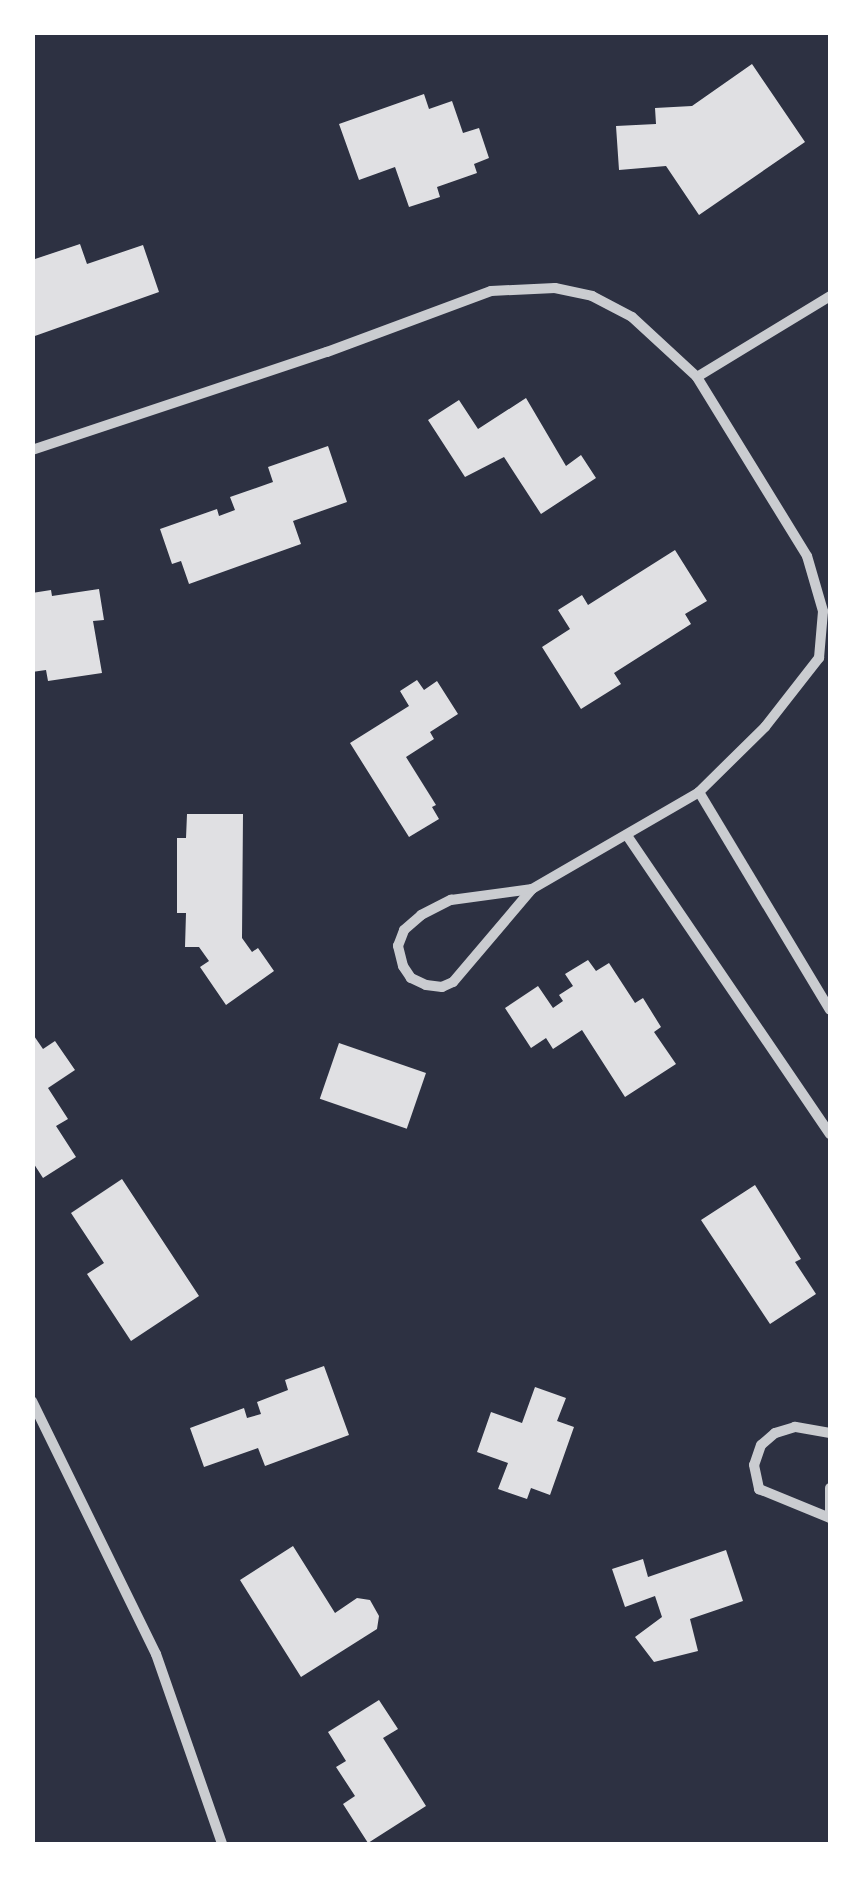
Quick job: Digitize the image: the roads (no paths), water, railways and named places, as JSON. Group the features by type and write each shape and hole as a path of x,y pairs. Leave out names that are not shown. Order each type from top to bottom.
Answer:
{"street":[{"path":"32,450 327,352 460,300 522,287 555,288 605,302 632,316 697,377 807,556 823,611 819,658 790,699 699,792 532,890 453,982 442,987 426,985 411,978 403,966 398,946 404,930 421,915 451,900 532,890"},
{"path":"697,377 830,296"},
{"path":"699,792 830,1010"},
{"path":"628,837 830,1134"},
{"path":"32,1402 156,1654 222,1844"},
{"path":"830,1433 795,1427 775,1433 761,1446 754,1464 759,1489 830,1518 830,1488"}]}
